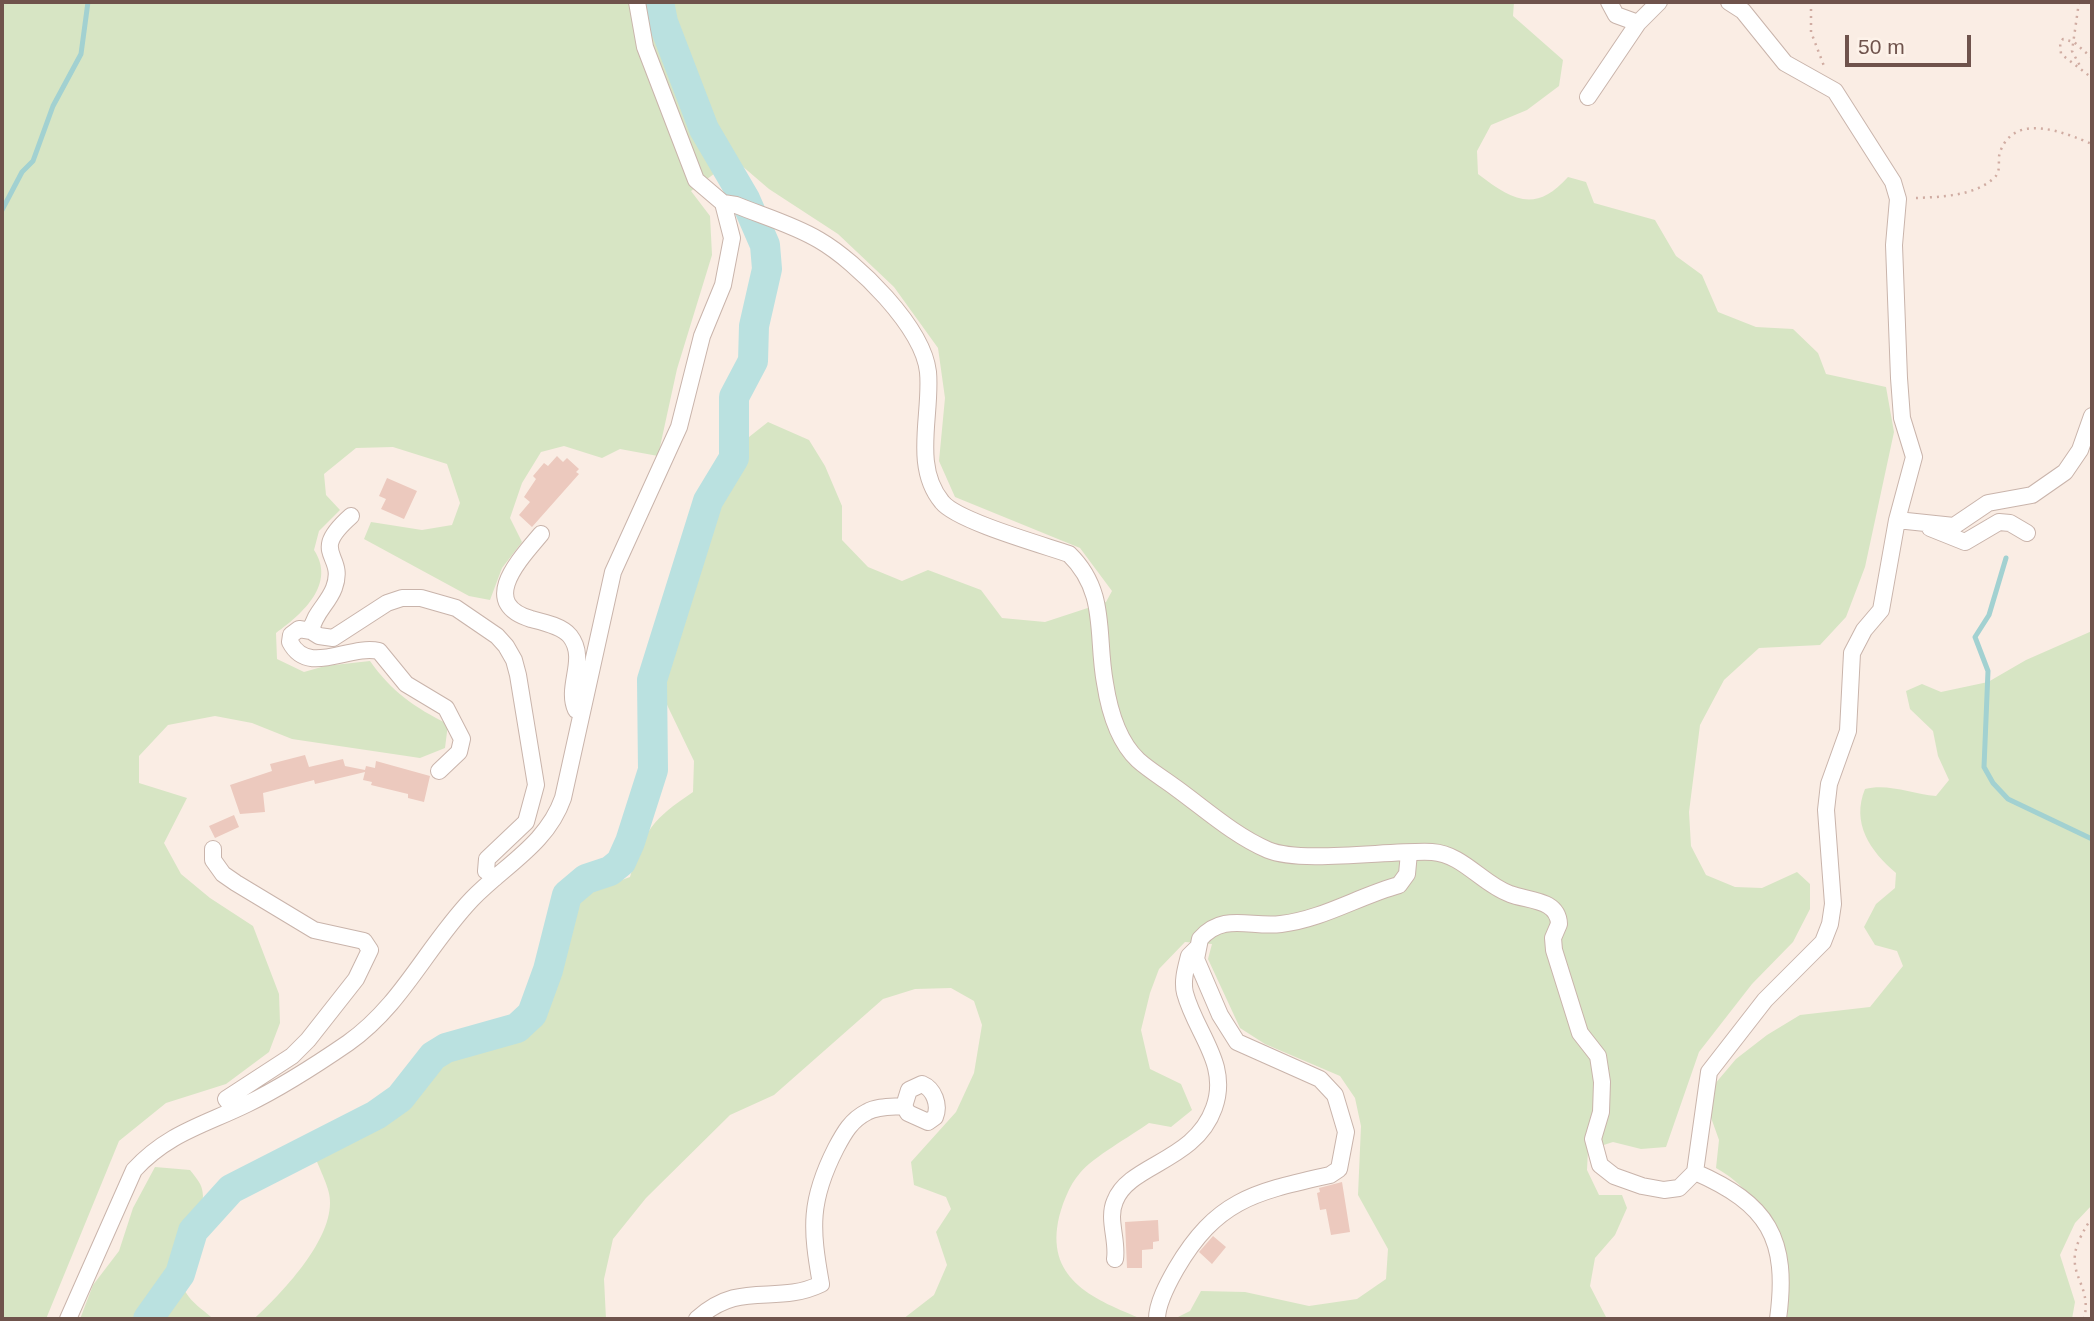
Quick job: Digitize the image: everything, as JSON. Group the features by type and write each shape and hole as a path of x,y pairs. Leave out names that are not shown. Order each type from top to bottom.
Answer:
{"street":[{"path":"637,2 645,47 696,180 723,203 736,205 816,238 834,249 892,306 922,345 928,373 925,448 930,484 943,504 969,518 1069,554 1076,561 1097,595 1104,681 1110,709 1120,734 1137,759 1200,806 1270,850 1324,855 1382,851 1447,855 1499,889 1547,903 1555,909 1559,924 1553,938 1554,950 1580,1033 1598,1056 1602,1082 1601,1112 1593,1139 1600,1165 1614,1177 1664,1190 1678,1188 1695,1172 1709,1072 1765,1000 1823,942 1830,924 1833,904 1825,810 1829,784 1847,731 1852,653 1864,630 1881,610 1897,520 1914,457 1902,418 1894,244 1898,199 1893,182 1830,87 1784,63 1743,11 1729,2"},
{"path":"1609,2 1616,15 1638,23"},
{"path":"1588,97 1638,23 1659,2"},
{"path":"68,1319 134,1170 162,1143 234,1109 316,1063 379,1020 405,991 452,923 495,878 543,835 553,822 563,798 613,572 679,427 702,336 723,285 732,238 723,203"},
{"path":"1897,520 1954,526 1988,503 2022,498 2045,488 2066,472 2075,459 2092,416"},
{"path":"311,631 313,618 333,591 337,578 328,544 333,532 351,516"},
{"path":"1920,524 1959,541 1971,540 1999,522 2010,523 2027,533"},
{"path":"541,534 512,568 505,587 505,599 525,617 552,625 570,635 578,653 571,698 576,710 582,712"},
{"path":"439,771 459,752 462,739 446,708 406,684 379,651 356,649 316,660 299,656 290,642 292,635 299,629 333,638 387,603 402,598 421,597 456,608 497,636 506,646 518,675 536,785 527,822 487,859 486,871 495,878"},
{"path":"213,849 213,860 236,883 314,930 364,941 370,950 356,979 292,1056 226,1099 234,1109"},
{"path":"1115,1259 1112,1216 1120,1192 1140,1175 1178,1154 1205,1128 1214,1109 1220,1082 1218,1068 1185,993 1189,956 1207,931 1222,923 1273,925 1297,922 1399,884 1408,874 1409,853"},
{"path":"1157,1319 1158,1307 1173,1275 1195,1238 1211,1220 1248,1197 1330,1175 1339,1169 1346,1141 1344,1122 1335,1095 1325,1083 1237,1042 1220,1015 1196,960 1196,949"},
{"path":"698,1319 723,1299 808,1291 821,1284 813,1220 815,1195 826,1168 846,1129 857,1118 869,1110 904,1106"},
{"path":"1695,1172 1742,1196 1760,1213 1777,1250 1781,1294 1778,1319"}],"path":[{"path":"1811,2 1811,32 1830,87"},
{"path":"2079,2 2072,41 2074,59 2092,78"},
{"path":"2084,69 2061,54 2060,43 2063,39 2072,41 2092,58"},
{"path":"1898,199 1944,197 1988,182 1998,174 2001,150 2016,135 2028,129 2047,128 2092,144"},
{"path":"2084,1319 2086,1311 2082,1283 2073,1266 2073,1254 2092,1219"}],"green space":[{"path":"2,2 1514,2 1513,16 1563,60 1559,86 1527,110 1491,125 1477,151 1478,174 1502,191 1523,199 1545,196 1568,177 1586,182 1594,203 1655,220 1676,256 1702,275 1718,312 1756,327 1793,329 1818,353 1826,374 1886,387 1894,432 1865,567 1846,617 1820,645 1759,648 1724,680 1700,725 1689,812 1691,846 1706,875 1735,887 1762,888 1797,872 1810,884 1810,909 1793,942 1752,984 1699,1052 1666,1147 1641,1149 1613,1142 1588,1150 1587,1170 1599,1195 1622,1195 1627,1208 1615,1235 1595,1258 1590,1286 1607,1319 1174,1319 1190,1311 1201,1291 1245,1292 1309,1306 1357,1299 1386,1279 1388,1249 1358,1195 1361,1126 1355,1098 1340,1076 1265,1044 1240,1028 1208,959 1212,944 1185,942 1159,969 1141,1030 1150,1069 1181,1084 1192,1110 1171,1127 1149,1123 1094,1160 1072,1184 1058,1222 1060,1259 1068,1274 1092,1296 1142,1319 903,1319 934,1295 947,1265 936,1232 951,1209 946,1197 914,1185 911,1162 956,1112 974,1073 982,1025 974,1001 951,988 915,989 883,999 774,1095 730,1115 646,1198 613,1239 604,1279 606,1319 254,1319 302,1267 313,1251 328,1218 330,1197 315,1156 382,1128 412,1104 445,1063 521,1037 538,1016 565,959 571,917 586,893 630,877 640,848 652,827 668,810 693,792 694,761 657,684 684,620 724,494 743,461 749,437 768,422 809,440 825,466 842,506 842,540 868,567 902,581 928,570 981,590 1002,618 1045,622 1106,602 1112,591 1080,548 955,497 939,461 945,398 938,348 894,287 838,234 769,189 734,159 691,191 710,216 712,255 677,369 658,456 620,449 602,458 564,446 541,452 522,483 510,518 522,542 502,568 490,600 469,596 364,539 371,522 422,530 452,525 460,503 447,464 393,447 356,448 324,474 326,495 340,510 319,531 314,550 320,562 319,585 306,607 276,633 277,659 304,672 325,666 370,661 404,698 448,724 445,748 420,758 292,739 252,723 215,716 168,725 139,756 139,783 187,798 164,843 181,874 210,898 253,926 279,994 280,1023 269,1052 226,1084 166,1103 119,1141 46,1319 2,1319"},
{"path":"2092,631 2092,1205 2075,1223 2060,1255 2075,1302 2072,1319 1787,1319 1787,1276 1774,1233 1750,1196 1734,1180 1716,1168 1719,1140 1709,1112 1714,1085 1736,1059 1767,1035 1800,1015 1870,1007 1903,966 1897,951 1875,945 1864,927 1876,904 1895,888 1896,873 1871,846 1860,813 1865,789 1891,788 1936,796 1949,780 1938,756 1933,731 1910,709 1906,691 1922,684 1941,692 1988,682 2026,660"},
{"path":"155,1167 190,1170 201,1187 203,1202 185,1238 177,1264 180,1279 189,1297 213,1319 80,1319 93,1285 119,1251 133,1208"}],"building":[{"path":"557,456 563,462 567,458 579,469 576,472 579,474 532,527 519,515 530,502 524,497 536,479 533,476 544,463 548,466"},
{"path":"387,478 417,491 404,519 381,509 386,499 379,496"},
{"path":"305,755 309,767 343,759 345,766 365,770 366,766 375,768 376,761 430,776 424,802 408,798 408,794 371,785 372,782 363,780 365,772 315,784 314,780 263,793 265,812 240,814 230,785 272,771 270,764"},
{"path":"234,815 239,827 215,838 209,826"},
{"path":"1342,1182 1350,1232 1331,1235 1326,1209 1320,1210 1317,1193 1320,1192 1319,1188"},
{"path":"1158,1220 1159,1241 1153,1242 1153,1249 1142,1250 1142,1268 1127,1268 1125,1222"},
{"path":"1213,1236 1226,1247 1212,1264 1199,1252"}],"waterway":[{"path":"2,210 22,172 33,161 53,106 81,54 88,2"},
{"path":"148,1319 180,1274 193,1231 231,1189 376,1115 400,1098 433,1056 446,1048 517,1028 532,1014 548,970 567,895 586,879 610,871 621,862 630,842 653,770 652,680 708,501 734,458 734,397 753,361 754,326 767,269 765,245 745,199 704,129 663,22 659,2"},
{"path":"2006,558 1989,615 1975,637 1988,671 1984,767 1993,783 2008,799 2092,839"}]}
